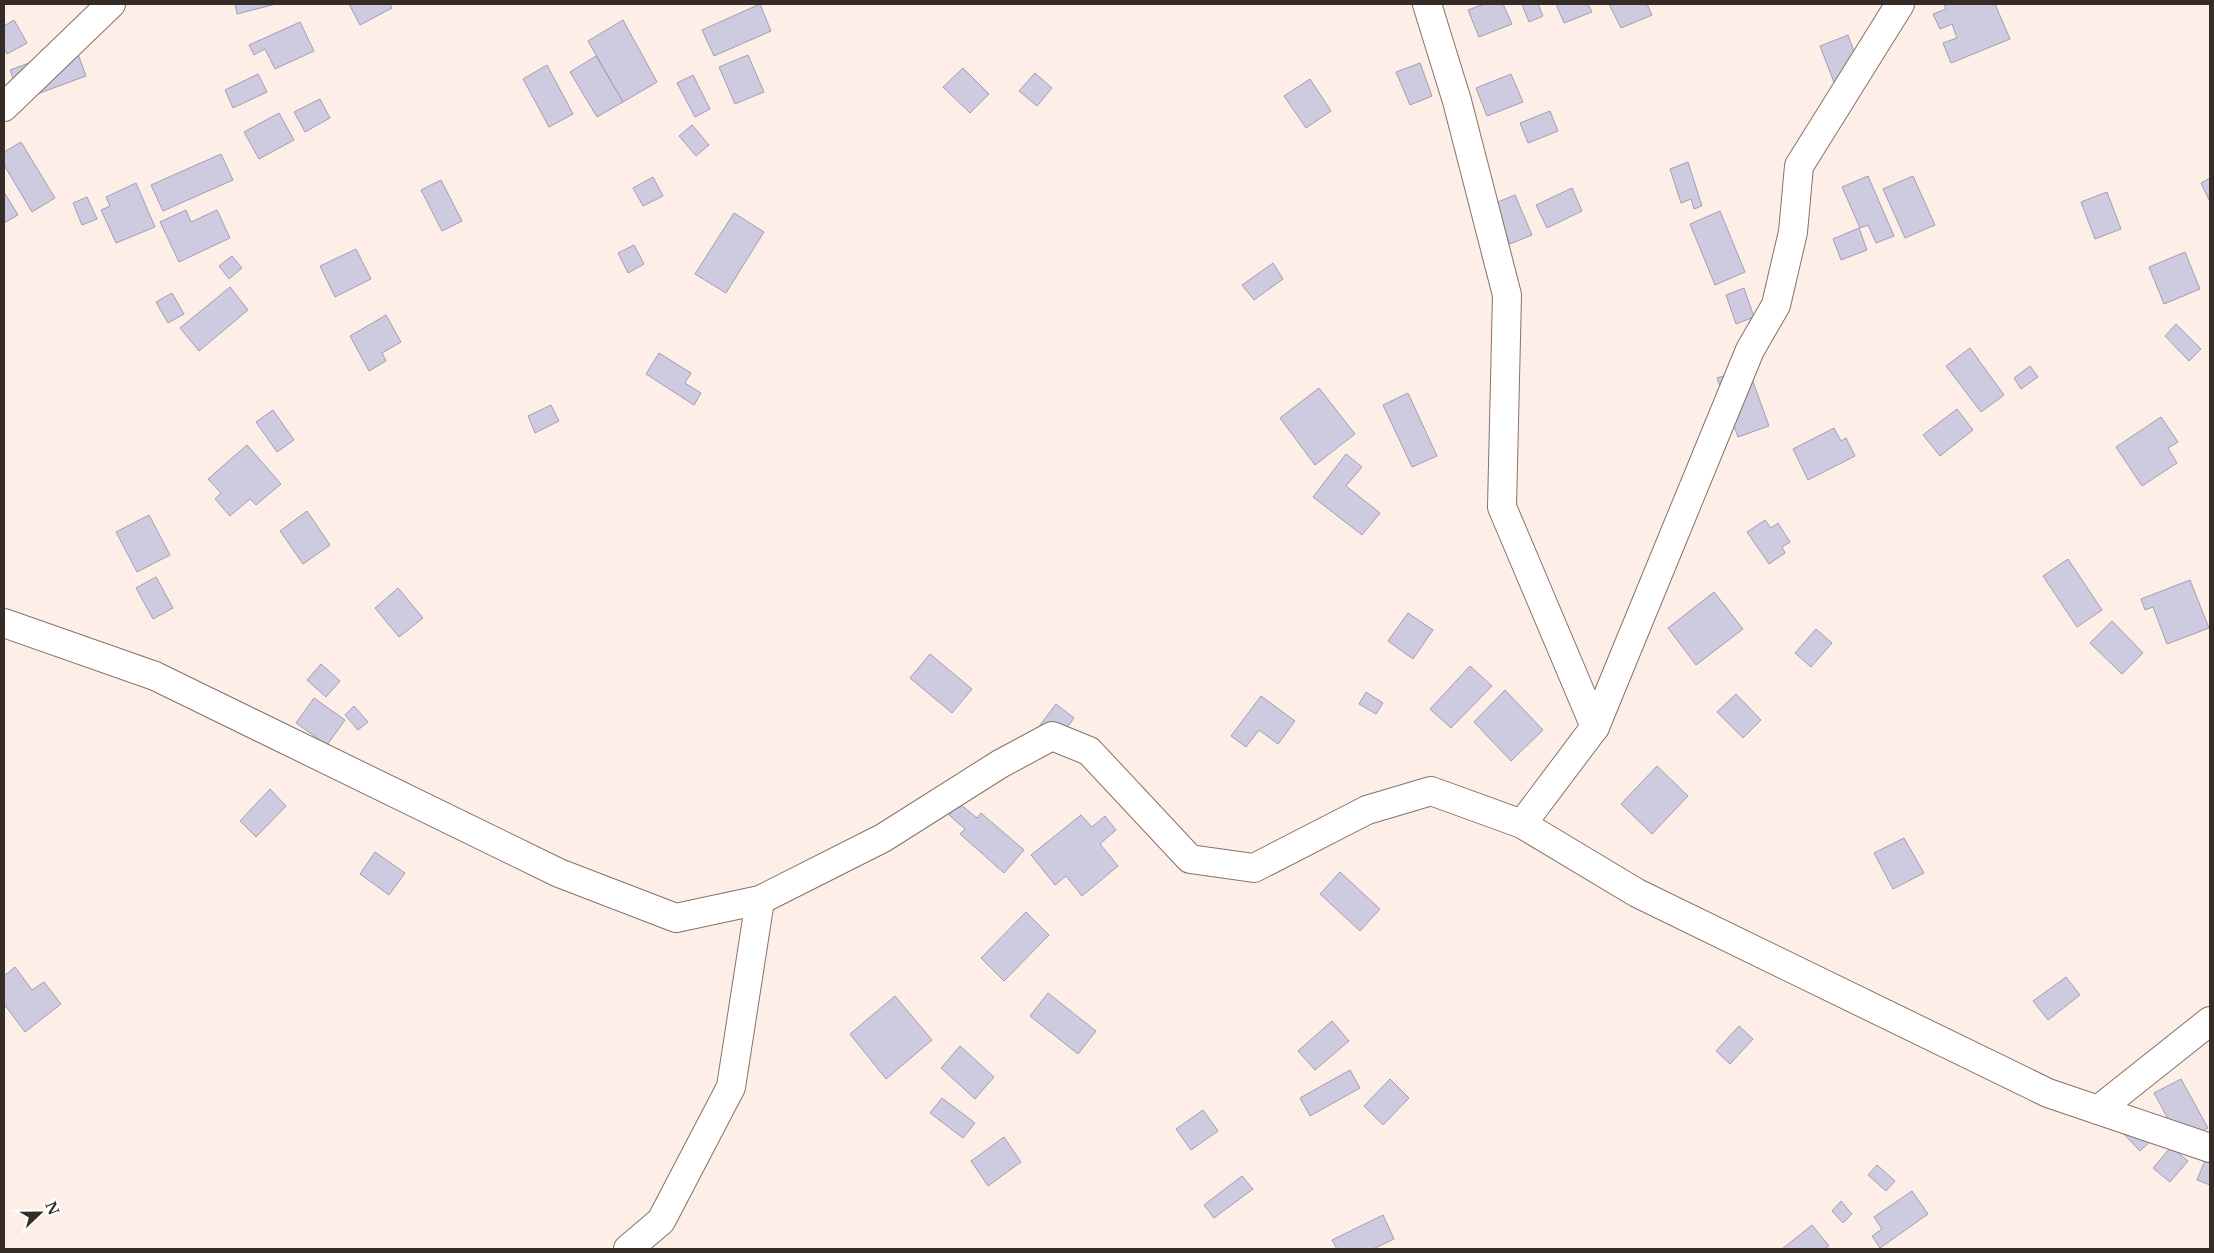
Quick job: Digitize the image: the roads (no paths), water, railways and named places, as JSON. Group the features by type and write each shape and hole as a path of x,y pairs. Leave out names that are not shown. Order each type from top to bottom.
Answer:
{"street":[{"path":"4,107 111,4"},
{"path":"1427,4 1457,101 1507,295 1502,507 1595,726"},
{"path":"1522,824 1595,726 1750,350 1776,305 1793,232 1799,166 1900,4"},
{"path":"4,623 155,676 559,873 676,918 760,900 883,838 1000,764 1052,736 1089,751 1190,859 1254,868 1367,810 1431,791 1522,824 1637,893 2048,1093 2210,1148"},
{"path":"628,1249 661,1221 731,1087 760,900"},
{"path":"2098,1110 2210,1021"}]}
